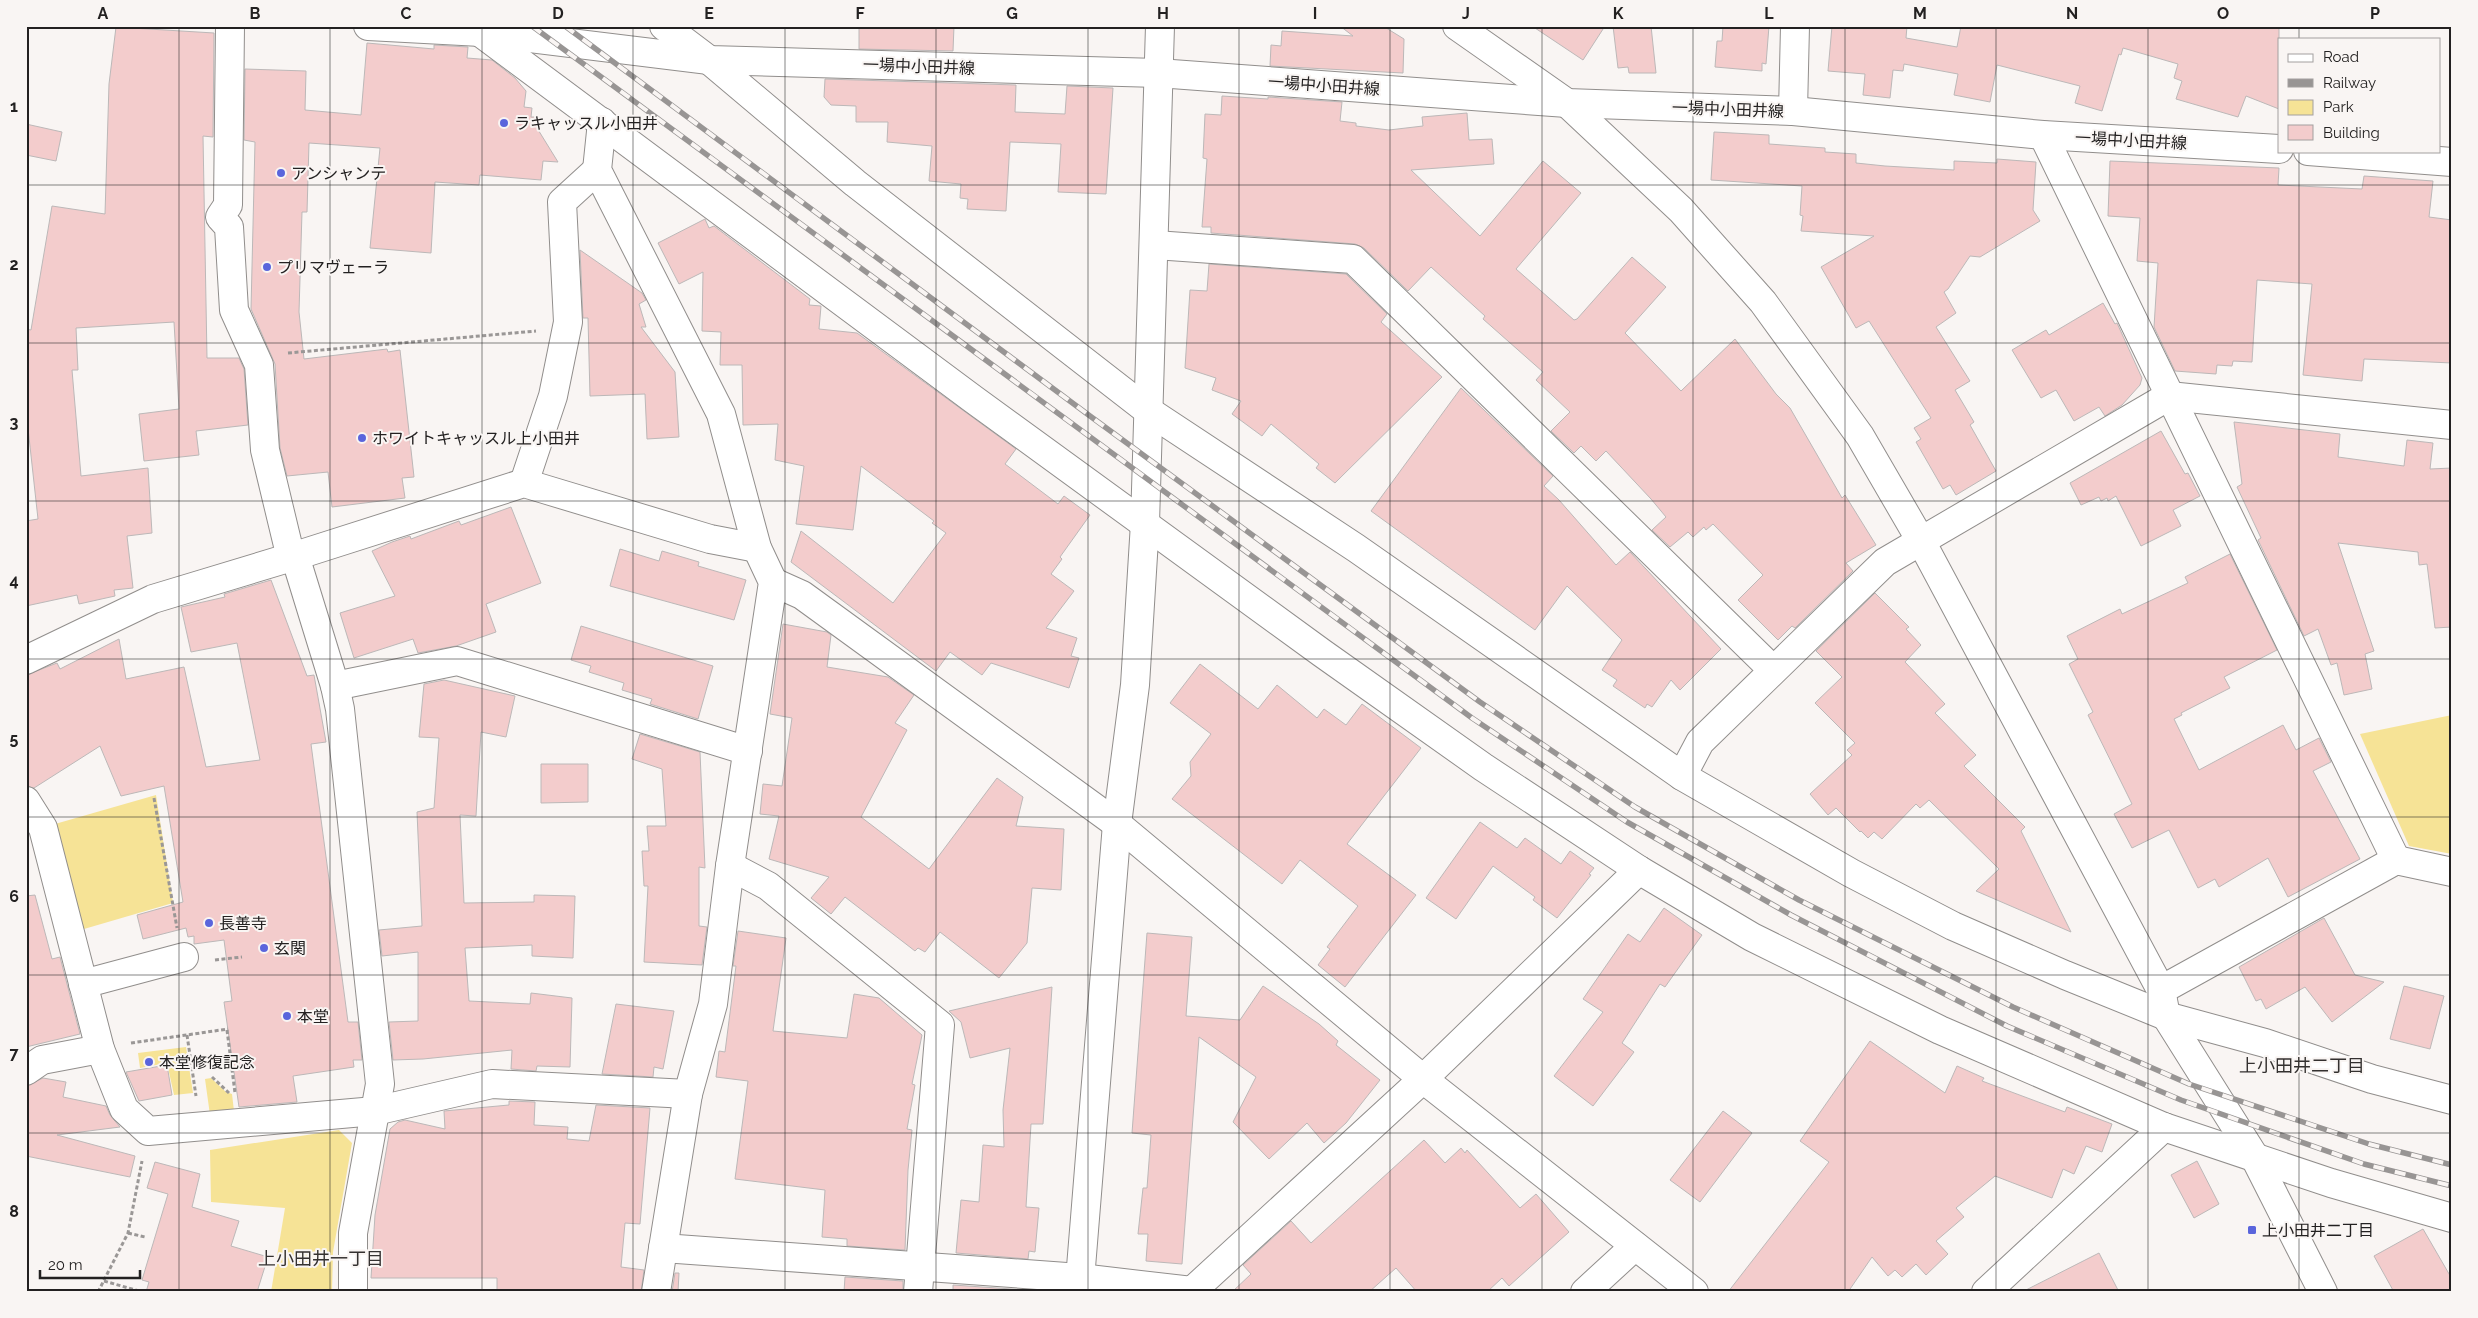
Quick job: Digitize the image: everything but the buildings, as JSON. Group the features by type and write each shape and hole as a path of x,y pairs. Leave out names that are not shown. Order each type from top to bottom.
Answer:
{"street":[{"path":"230,26 228,205 220,217 229,228 234,310 259,365 265,450 293,557 335,686 340,709 380,1084 353,1233 353,1292"},
{"name":"一場中小田井線","path":"368,26 477,29 709,60 1158,73 1567,102 1793,111 2043,136 2278,149"},
{"path":"664,26 709,60 855,183 1147,410 1356,548 1682,776 1851,873 1953,926 2164,1003 2265,1043 2372,1080 2452,1100"},
{"path":"1079,1285 1117,824 1135,685 1145,523 1147,410 1155,245 1160,26"},
{"path":"1457,26 1567,102 1681,210 1763,302 1860,436 1921,541 2164,1003 2254,1156 2323,1292"},
{"path":"1793,111 1795,26"},
{"path":"477,29 965,393 1475,761 1639,870 1752,937 1940,1030 2164,1127 2254,1156 2331,1184 2452,1218"},
{"path":"602,122 597,170 721,414 757,548 773,582 730,866 713,1004 688,1094 656,1292"},
{"path":"2043,136 2396,860"},
{"path":"2321,152 2452,162"},
{"path":"524,484 553,396 567,328 562,202 597,170"},
{"path":"1155,245 1353,259 1772,670"},
{"path":"1682,776 1700,742 1885,562 2169,396 2452,425"},
{"path":"26,660 153,599 524,484 710,540 757,548"},
{"path":"773,582 802,595 1117,824 1423,1079 1694,1292"},
{"path":"335,686 457,661 748,751"},
{"path":"26,801 43,828 100,1048 124,1109 148,1131 376,1111 492,1084 688,1094"},
{"path":"2164,1003 2396,860 2452,872"},
{"path":"730,866 768,886 940,1025 919,1279"},
{"path":"663,1248 919,1279 1192,1291 1423,1079 1639,870"},
{"path":"84,984 184,958"},
{"path":"26,1071 42,1060 100,1048"},
{"path":"1986,1292 2164,1127"},
{"path":"1585,1292 1634,1246"}],"path":[{"path":"255,356 567,328"},
{"path":"154,798 174,918"},
{"path":"134,1042 227,1030 235,1093"},
{"path":"187,1035 196,1097 188,1098"},
{"path":"212,1077 226,1091"},
{"path":"98,1292 128,1232 148,1131"},
{"path":"128,1232 145,1237"},
{"path":"104,1281 139,1291"}],"green space":[{"path":"2452,715 2452,854 2409,846 2360,734"},
{"path":"156,795 173,903 84,929 55,824"},
{"path":"186,1047 193,1093 174,1095 167,1063 140,1068 138,1053"},
{"path":"211,1078 226,1092 232,1094 234,1111 210,1115 205,1079"},
{"path":"339,1130 352,1143 333,1252 332,1292 271,1292 285,1208 211,1202 210,1150"}],"railway":[{"path":"532,26 1472,718 1627,822 1791,915 2007,1026 2181,1100 2364,1164 2452,1186"},
{"path":"565,26 1090,416 1480,702 1635,807 1799,900 2013,1007 2189,1084 2369,1144 2452,1165"}],"place":[{"name":"ラキャッスル小田井","path":"504,123"},
{"name":"アンシャンテ","path":"281,173"},
{"name":"プリマヴェーラ","path":"267,267"},
{"name":"ホワイトキャッスル上小田井","path":"362,438"},
{"name":"長善寺","path":"209,923"},
{"name":"玄関","path":"264,948"},
{"name":"本堂","path":"287,1016"},
{"name":"本堂修復記念","path":"149,1062"},
{"name":"上小田井二丁目","path":"2252,1230"}],"district":[{"name":"上小田井二丁目","path":"2302,1066"},
{"name":"上小田井一丁目","path":"321,1259"}]}
